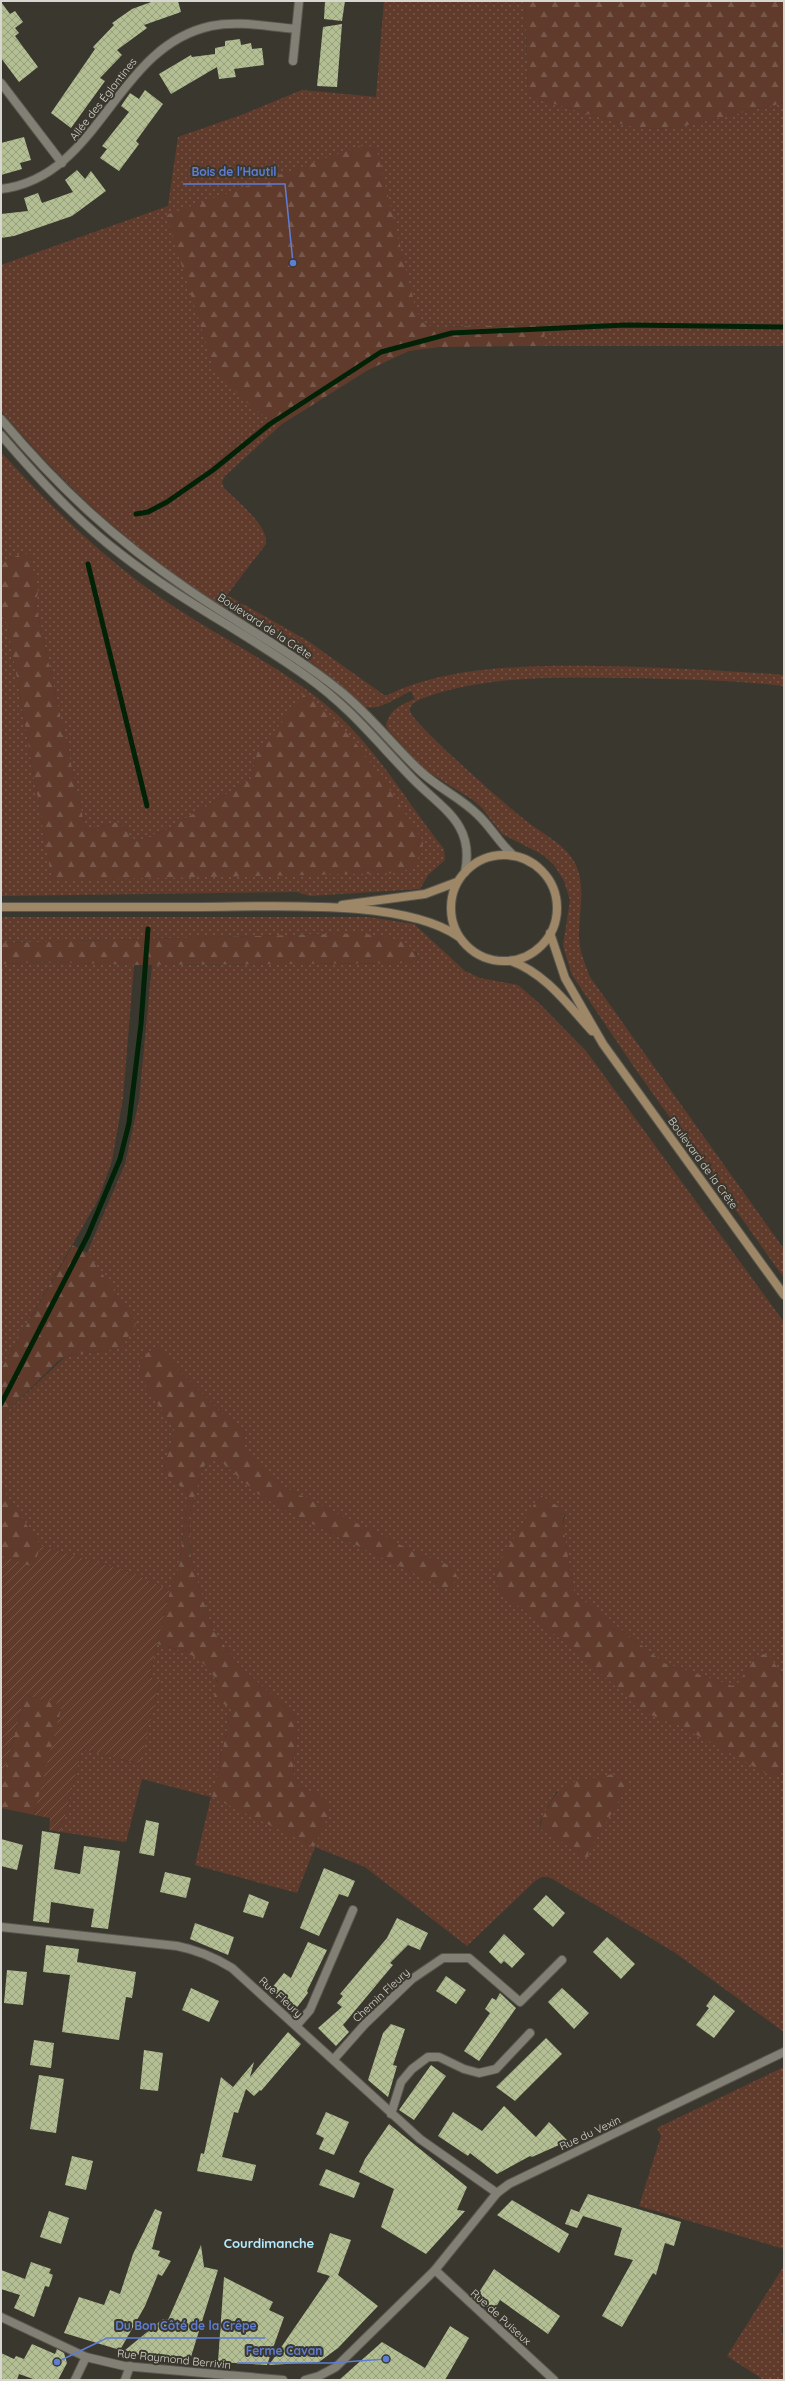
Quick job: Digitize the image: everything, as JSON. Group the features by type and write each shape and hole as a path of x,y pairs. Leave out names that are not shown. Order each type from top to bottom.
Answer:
{"main road":[{"path":"1,907 328,907 394,914 422,919 442,927 460,937 476,954 498,961 510,960 530,954 538,949 550,933 556,916 553,889 538,867 514,855 492,856 473,864 457,882 451,904 451,916 460,937"},
{"path":"328,907 424,894 457,882"},
{"name":"Boulevard de la Crête","path":"550,933 565,978 603,1044 784,1295"},
{"name":"Boulevard de la Crête","path":"510,960 526,967 545,982 603,1044"}],"street":[{"path":"293,61 300,1"},
{"name":"Allée des Églantines","path":"1,189 36,180 62,163 90,135 134,75 168,44 197,30 228,24 296,29"},
{"path":"1,83 62,163"},
{"name":"Boulevard de la Crête","path":"1,419 55,480 89,514 158,569 284,650 339,690 356,704 419,771 477,814 504,847 514,855"},
{"name":"Boulevard de la Crête","path":"1,435 66,506 120,554 179,596 306,676 362,722 412,778 458,822 467,844 465,872"},
{"path":"296,2026 310,2010 353,1910"},
{"name":"Rue Fleury","path":"1,1927 177,1946 202,1951 232,1968 334,2059 420,2139 498,2193"},
{"name":"Chemin Fleury","path":"334,2059 364,2024 412,1979 443,1958 469,1958 520,2002 562,1960"},
{"path":"392,2114 401,2082 412,2069 428,2057 439,2057 464,2069 479,2073 496,2069 530,2033"},
{"name":"Rue du Vexin","path":"319,2378 336,2367 435,2270 498,2193 528,2174 784,2052"},
{"name":"Rue de Puiseux","path":"435,2270 554,2380"},
{"name":"Rue Raymond Berrivin","path":"1,2317 86,2357 130,2366 283,2380"},
{"path":"75,2380 86,2357"},
{"path":"125,2380 130,2366"},
{"path":"304,2380 319,2378"}],"green space":[{"path":"384,1 525,1 528,93 541,100 625,125 656,129 684,126 784,103 784,346 544,346 544,325 432,327 423,323 416,310 256,411 282,424 225,476 222,482 224,488 244,506 257,521 262,529 266,544 227,595 308,641 384,695 388,695 415,684 445,676 477,671 544,666 639,667 784,675 784,686 725,681 647,678 578,677 504,681 456,688 432,695 415,702 410,708 410,711 426,731 460,764 520,816 562,847 574,861 578,871 581,892 579,941 590,977 784,1249 784,1278 634,1067 572,975 563,946 570,900 564,881 554,865 543,855 502,834 482,808 473,800 425,770 389,731 386,726 387,720 393,712 400,706 415,699 411,691 383,705 377,707 365,707 333,679 298,653 184,582 134,544 87,502 43,458 1,411 1,265 168,206 178,137 244,114 302,90 376,97"},
{"path":"525,1 784,1 784,103 684,126 656,129 625,125 541,100 528,93"},
{"path":"360,146 376,147 416,310 423,323 432,327 545,325 544,346 439,347 409,351 368,370 282,424 256,411 215,372 166,215"},
{"path":"1,452 74,527 133,577 176,608 289,677 331,709 347,724 377,758 444,849 445,860 428,875 420,889 310,896 297,892 1,896 1,610 8,627 45,840 399,873 257,753 251,779 168,829 137,841 130,839 127,829 117,822 90,830 85,827 36,606 38,592 23,553 1,563"},
{"path":"23,553 28,554 31,558 38,592 36,606 85,827 90,830 117,822 127,829 130,839 137,841 168,829 251,779 257,753 305,693 340,725 355,743 384,781 423,841 423,846 419,856 413,865 399,873 52,880 8,627 1,610 1,563"},
{"path":"1,917 368,917 414,924 465,971 480,978 518,985 539,1003 586,1051 784,1322 784,1678 781,1672 756,1655 737,1685 733,1686 664,1663 574,1593 563,1526 565,1515 541,1495 494,1571 499,1590 503,1594 576,1651 644,1711 668,1722 675,1723 774,1776 784,1767 784,2032 674,1952 549,1877 542,1877 535,1881 467,1946 365,1867 315,1847 297,1893 195,1865 211,1797 142,1779 126,1842 61,1832 82,1749 139,1764 160,1681 149,1677 157,1644 195,1655 207,1665 232,1707 212,1797 325,1798 310,1792 298,1782 295,1777 293,1769 297,1733 296,1718 237,1663 212,1629 191,1560 189,1516 202,1470 208,1460 219,1460 258,1494 296,1516 443,1587 452,1588 451,1567 417,1553 286,1488 268,1475 243,1449 243,1438 246,1431 221,1413 156,1347 142,1359 139,1364 139,1370 152,1396 175,1428 164,1468 168,1476 188,1493 179,1568 170,1591 133,1573 41,1546 1,1487 1,1425 8,1411 66,1356 118,1349 87,1253 125,1164 139,1100 152,965 415,963 418,961 417,953 397,941 362,933 1,943","holes":["612,1774 588,1853 588,1858 541,1829 540,1822 556,1792"]},
{"path":"362,933 404,943 411,947 416,953 418,961 415,963 134,965 48,962 1,964 1,943"},
{"path":"48,962 134,965 123,1098 112,1161 98,1200 1,1369 1,964"},
{"path":"73,1245 87,1253 137,1322 123,1346 118,1349 66,1356 57,1362 8,1411 1,1425 1,1369"},
{"path":"156,1347 221,1413 246,1431 243,1438 243,1449 268,1475 286,1488 417,1553 451,1566 457,1576 452,1588 443,1587 296,1516 258,1494 219,1460 208,1460 202,1470 189,1516 191,1560 212,1629 237,1663 296,1718 297,1733 293,1769 295,1777 303,1787 310,1792 325,1798 329,1814 314,1847 212,1797 232,1707 213,1701 218,1682 205,1665 185,1652 157,1644 170,1591 179,1568 188,1493 168,1476 164,1468 175,1428 146,1387 139,1370 139,1364 142,1359"},
{"path":"1,1487 41,1546 33,1568 1,1555"},
{"path":"540,1495 564,1510 563,1526 574,1593 664,1663 733,1686 737,1685 756,1655 766,1654 771,1658 784,1678 784,1767 774,1776 769,1775 675,1723 668,1722 644,1712 576,1651 499,1590 494,1571"},
{"path":"41,1546 133,1573 170,1591 149,1677 160,1680 140,1764 82,1749 61,1832 49,1830 50,1818 34,1815 62,1705 25,1695 1,1785 1,1555 33,1567"},
{"path":"25,1695 63,1705 34,1815 1,1808 1,1786"},
{"path":"612,1774 629,1784 588,1853 589,1859 541,1829 544,1814 561,1789 575,1781"},
{"path":"784,2067 784,2249 639,2206 661,2136 657,2128"},
{"path":"784,2266 784,2317 782,2331 784,2341 784,2380 764,2380 727,2356"}],"building":[{"path":"154,1 178,1 181,12 144,25 147,28 117,50 122,55 100,78 105,81 71,128 51,113 95,49 93,47 114,25 112,23 132,9"},
{"path":"325,1 345,1 342,21 324,19"},
{"path":"1,2 10,14 15,11 23,22 15,28 19,33 15,36 38,67 19,82 1,58"},
{"path":"342,24 337,87 317,86 323,27"},
{"path":"240,39 241,45 251,43 252,49 262,48 264,65 234,69 236,77 219,79 217,67 171,94 159,74 191,55 192,57 215,54 215,48 225,46 225,41"},
{"path":"145,90 163,104 136,141 139,144 119,171 100,158 107,149 102,146 129,112 121,106 130,93 139,99"},
{"path":"24,137 31,160 20,163 22,169 1,175 1,143"},
{"path":"77,170 85,179 91,171 106,191 72,216 14,236 1,238 1,214 28,211 24,198 38,193 42,203 73,192 65,180"},
{"path":"146,1820 159,1823 154,1856 139,1853"},
{"path":"42,1831 60,1834 54,1869 80,1874 84,1846 120,1851 108,1929 91,1927 94,1909 51,1902 49,1923 33,1921"},
{"path":"1,1839 23,1845 17,1870 1,1866"},
{"path":"324,1868 355,1881 348,1897 339,1894 319,1936 300,1928"},
{"path":"165,1872 191,1878 186,1898 160,1892"},
{"path":"249,1894 269,1902 263,1918 243,1912"},
{"path":"546,1895 565,1913 553,1927 533,1909"},
{"path":"397,1918 428,1933 420,1950 408,1945 390,1963 393,1965 343,2025 349,2032 336,2046 318,2028 342,2007 337,2003 343,1996 340,1994 387,1938"},
{"path":"195,1923 234,1937 228,1955 190,1939"},
{"path":"504,1934 525,1954 512,1968 504,1961 501,1964 489,1952"},
{"path":"607,1937 635,1964 621,1979 593,1952"},
{"path":"308,1942 327,1950 307,1991 308,1993 295,2010 271,1989 284,1973 291,1978"},
{"path":"46,1945 79,1949 77,1962 136,1972 132,1998 126,1997 119,2040 62,2032 70,1975 43,1972"},
{"path":"7,1970 27,1972 23,2005 4,2003"},
{"path":"446,1976 466,1990 456,2004 436,1991"},
{"path":"191,1988 219,2001 209,2022 182,2010"},
{"path":"562,1988 589,2013 574,2029 548,2002"},
{"path":"500,1993 516,2008 479,2061 464,2051 490,2013 485,2009 492,1998 496,2000"},
{"path":"714,1995 735,2011 714,2038 696,2025 709,2008 706,2006"},
{"path":"391,2024 405,2029 393,2065 397,2066 388,2097 368,2080 383,2033"},
{"path":"288,2032 301,2044 261,2091 260,2090 254,2096 246,2089 238,2113 234,2112 222,2157 256,2165 252,2181 197,2171 201,2153 204,2154 221,2077 233,2087 254,2062 250,2077"},
{"path":"546,2038 562,2054 515,2101 496,2087"},
{"path":"34,2040 54,2043 51,2068 30,2065"},
{"path":"144,2050 163,2053 158,2091 140,2089"},
{"path":"431,2065 446,2076 414,2120 399,2110"},
{"path":"39,2075 64,2079 56,2133 30,2129"},
{"path":"504,2106 536,2137 549,2122 568,2141 532,2157 530,2156 497,2174 470,2153 468,2156 438,2136 453,2112 482,2131"},
{"path":"326,2112 349,2122 334,2155 319,2149 324,2138 316,2134"},
{"path":"389,2124 467,2187 457,2210 465,2211 426,2254 381,2227 394,2189 359,2172 365,2159"},
{"path":"72,2156 93,2161 86,2190 65,2185"},
{"path":"326,2169 360,2183 354,2198 319,2185"},
{"path":"588,2194 681,2222 674,2246 665,2243 656,2275 653,2273 622,2327 602,2316 633,2260 614,2255 622,2228 583,2216 577,2228 565,2224 571,2209 579,2212"},
{"path":"512,2200 569,2234 559,2253 497,2215"},
{"path":"155,2209 162,2212 152,2249 160,2251 158,2256 171,2261 162,2276 158,2274 145,2306 120,2350 64,2333 79,2297 104,2305 110,2290 120,2294 133,2254"},
{"path":"49,2211 69,2218 61,2244 40,2237"},
{"path":"330,2233 351,2240 338,2275 378,2306 338,2348 319,2362 269,2365 330,2276 317,2272"},
{"path":"201,2245 204,2267 218,2270 190,2360 143,2356 124,2351 163,2319 168,2320"},
{"path":"31,2262 51,2269 49,2273 53,2275 49,2287 45,2286 34,2317 14,2308 20,2295 1,2289 1,2270 25,2279"},
{"path":"494,2269 560,2316 548,2334 500,2300 493,2312 476,2297"},
{"path":"224,2277 273,2302 269,2310 284,2317 267,2365 218,2362"},
{"path":"450,2326 469,2338 445,2380 339,2380 382,2342 425,2368"},
{"path":"32,2344 55,2354 57,2349 64,2353 67,2363 58,2380 36,2380 19,2374 17,2380 1,2380 1,2353 14,2359 16,2356 24,2359"}],"waterway":[{"path":"136,514 148,512 167,502 213,470 270,424 381,352 452,333 626,325 784,327"},
{"path":"88,564 147,806"},
{"path":"1,1404 88,1235 120,1159 129,1123 141,1024 148,929"}],"place":[{"name":"Bois de l'Hautil","path":"293,263"},
{"name":"Ferme Cavan","path":"386,2359"},
{"name":"Du Bon Côté de la Crêpe","path":"57,2362"}],"district":[{"name":"Courdimanche","path":"269,2243"}]}
